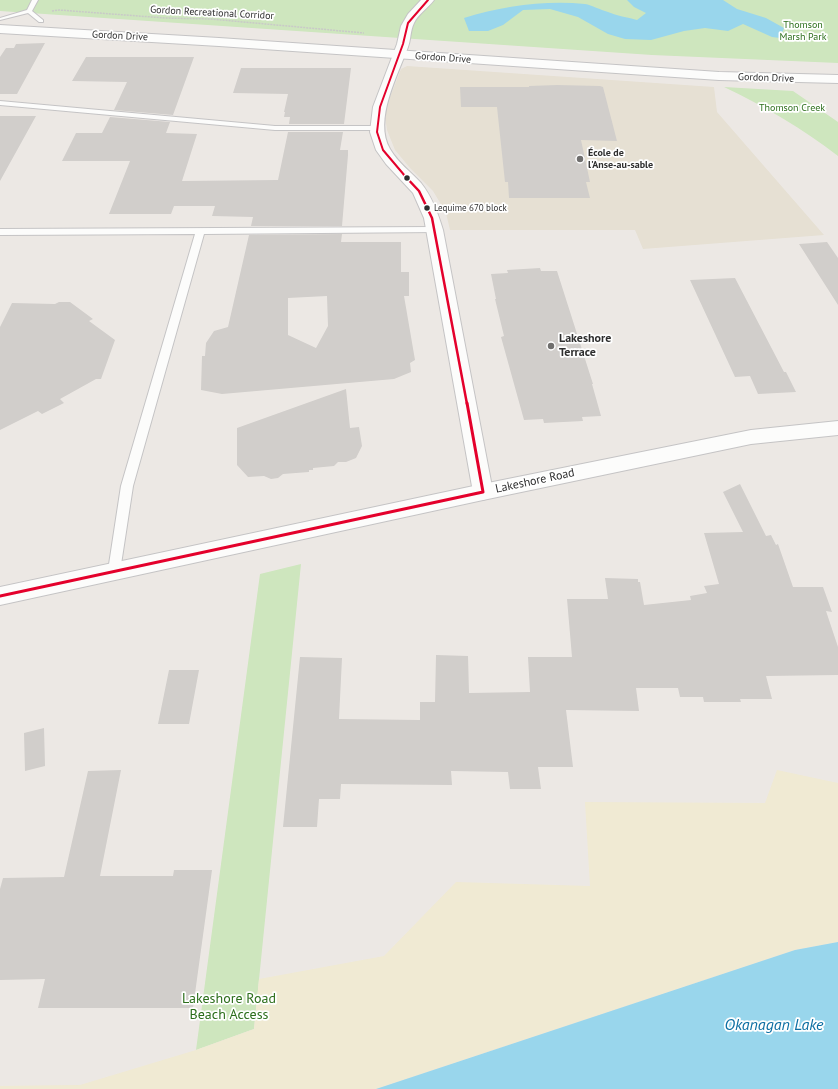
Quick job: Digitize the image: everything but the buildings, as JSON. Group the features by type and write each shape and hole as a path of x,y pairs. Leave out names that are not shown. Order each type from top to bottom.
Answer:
{"main road":[{"path":"428,0 422,4 408,23 380,109 378,128 380,143 389,159 416,187 428,206 435,230 483,492"},
{"name":"Gordon Drive","path":"1,22 41,21 402,45 794,69 838,70"},
{"name":"Gordon Drive","path":"1,22 219,42 402,45 719,76 838,79"},
{"name":"Lakeshore Road","path":"0,596 114,570 751,437 838,428"}],"lane":[{"path":"1,22 29,11 35,0"},
{"path":"29,11 41,21"},
{"path":"0,103 275,128 378,128"},
{"path":"0,232 435,230"},
{"path":"114,570 127,486 200,232"}],"path":[{"name":"Gordon Recreational Corridor","path":"29,11 48,12 59,10 165,18 211,19 402,45"}],"shaded area":[{"name":"École de l'Anse-au-sable","path":"407,66 714,87 717,112 824,235 643,249 635,230 450,230 446,213 433,191 410,168 395,150 387,130 385,116 387,105 401,69"}],"green space":[{"name":"Thomson Marsh Park","path":"0,0 838,0 838,63 652,55 0,11"},
{"name":"Thomson Creek","path":"724,87 793,91 838,122 838,156 783,118"},
{"name":"Lakeshore Road Beach Access","path":"301,564 254,1029 196,1050 260,574"}],"sand":[{"path":"777,770 838,783 838,942 795,950 376,1089 0,1089 0,1086 80,1085 196,1050 254,1029 259,979 384,956 456,882 590,886 585,802 765,803"}],"water":[{"path":"627,0 723,0 737,9 766,18 784,28 780,38 772,37 743,24 728,31 705,28 684,31 651,40 625,39 608,34 578,17 550,9 523,10 503,25 488,31 469,31 464,18 509,7 555,3 585,4 615,15 637,20 646,13 634,7"},
{"name":"Okanagan Lake","path":"838,942 838,1089 376,1089 795,950"}],"transit line":[{"path":"0,596 483,492 432,218 419,191 391,161 383,150 377,132 380,107 403,44 408,23 428,0"}],"place":[{"name":"École de l'Anse-au-sable","path":"580,159"},
{"name":"Lequime 670 block","path":"427,208"},
{"name":"Lakeshore Terrace","path":"551,346"}]}
